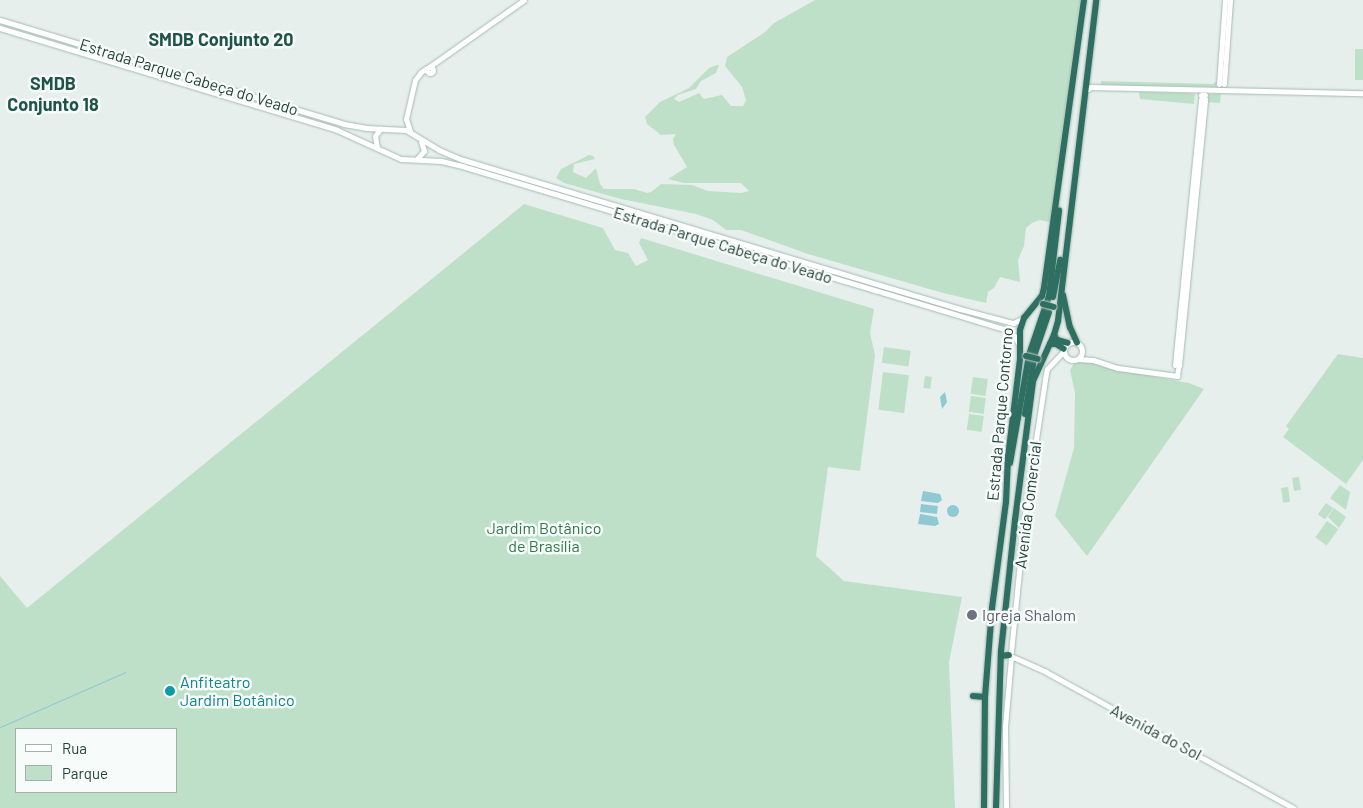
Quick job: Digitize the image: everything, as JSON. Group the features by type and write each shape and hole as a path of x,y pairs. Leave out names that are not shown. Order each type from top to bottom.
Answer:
{"highway":[{"name":"Estrada Parque Contorno","path":"984,808 984,697 992,608 1009,467 1008,457 1020,346 1020,330 1024,318 1034,306 1044,288 1084,0"},
{"name":"Estrada Parque Contorno","path":"996,808 996,783 1001,727 1001,656 1033,381 1054,335 1085,91 1088,84 1096,0"},
{"path":"1024,457 1023,435 1026,394 1035,353 1055,289 1072,187"},
{"path":"1009,467 1029,356 1045,302 1056,248 1059,190"},
{"path":"1062,280 1070,327 1077,343"},
{"path":"1034,306 1045,302"},
{"path":"1045,302 1056,310"},
{"path":"1054,335 1057,340 1068,343"},
{"path":"1050,344 1056,344 1064,351"},
{"path":"1020,346 1026,356 1038,359 1045,354"},
{"path":"1002,645 1012,655"},
{"path":"1001,656 1012,655"},
{"path":"973,696 984,697"},
{"path":"983,782 990,786 996,783"}],"main road":[{"path":"396,128 404,124 414,84 439,59 524,0"},
{"path":"1221,85 1225,0"},
{"path":"1221,85 1230,0"},
{"name":"Estrada Parque Cabeça do Veado","path":"0,20 336,121 380,129 396,128"},
{"name":"Estrada Parque Cabeça do Veado","path":"0,28 337,130 386,154 401,159 451,163 1004,328 1014,336 1020,346"},
{"path":"23,35 25,28"},
{"path":"1088,84 1203,95 1221,85 1337,90 1363,93"},
{"path":"1055,362 1068,359 1092,360 1118,368 1165,374 1176,369 1203,95"},
{"path":"406,119 407,126 412,133"},
{"path":"396,128 412,133"},
{"path":"377,148 375,136 380,129"},
{"name":"Estrada Parque Cabeça do Veado","path":"412,133 422,141 460,159 1006,322 1013,323 1024,318"},
{"path":"417,159 424,151 422,141"},
{"path":"857,285 859,279"},
{"path":"864,287 865,281"},
{"path":"1068,359 1064,351 1068,343 1077,343 1092,360"},
{"path":"1078,359 1082,350"},
{"name":"Avenida Comercial","path":"1006,808 1001,727 1012,655 1031,470 1047,369 1064,351"},
{"name":"Avenida do Sol","path":"1012,655 1294,808"}],"green space":[{"path":"815,0 1080,0 1053,199 1053,223 1040,220 1026,228 1024,246 1018,260 1020,282 1000,277 994,288 988,292 986,303 943,293 808,254 741,230 726,230 713,220 696,214 621,199 564,183 556,178 561,169 589,155 595,159 574,164 573,172 586,178 596,168 600,184 604,189 634,189 647,193 661,184 692,185 708,191 741,193 749,191 741,183 684,183 668,179 687,167 674,145 673,139 676,134 661,135 647,124 645,117 660,102 689,88 709,68 717,65 719,65 716,73 701,81 696,89 678,95 674,99 679,102 699,93 704,99 722,95 731,106 743,106 746,100 742,87 725,66 727,57 765,32 774,23"},
{"path":"1355,49 1363,49 1363,80 1355,80"},
{"path":"1101,81 1213,84 1217,81 1216,87 1214,87 1101,85"},
{"path":"1139,92 1195,94 1194,104 1140,99"},
{"path":"1208,94 1221,94 1220,103 1207,102"},
{"name":"Jardim Botânico de Brasília","path":"524,204 603,228 615,250 628,253 636,266 648,260 639,243 641,238 874,309 870,333 875,355 860,471 828,467 816,556 844,581 962,597 949,662 955,808 0,808 0,576 27,608"},
{"path":"884,347 911,351 909,367 882,363"},
{"path":"1338,354 1363,358 1363,460 1346,484 1283,437 1289,429 1286,426"},
{"path":"1087,361 1122,371 1189,383 1204,389 1087,556 1055,516 1074,448 1075,393 1070,370 1075,362"},
{"path":"883,372 909,375 904,413 878,410"},
{"path":"925,376 932,377 930,389 923,388"},
{"path":"973,377 988,379 985,396 971,394"},
{"path":"971,396 986,398 984,414 969,412"},
{"path":"969,414 984,416 982,432 967,430"},
{"path":"1299,477 1301,490 1294,491 1292,478"},
{"path":"1340,485 1350,492 1346,510 1330,498"},
{"path":"1288,487 1290,502 1283,503 1281,488"},
{"path":"1326,503 1333,508 1325,520 1318,514"},
{"path":"1334,508 1346,517 1339,528 1328,517"},
{"path":"1327,521 1338,529 1327,545 1315,537"}],"water":[{"path":"945,392 947,402 942,409 940,397"},
{"path":"923,491 940,494 942,500 938,503 921,501"},
{"path":"921,504 938,506 937,514 920,512"},
{"path":"951,505 955,505 959,511 955,517 951,517 947,513 947,509"},
{"path":"920,514 937,517 939,524 935,526 918,524"}],"waterway":[{"path":"0,727 125,672"}],"place":[{"name":"Igreja Shalom","path":"972,615"},
{"name":"Anfiteatro Jardim Botânico","path":"170,691"}],"district":[{"name":"SMDB Conjunto 20","path":"221,39"},
{"name":"SMDB Conjunto 18","path":"53,94"}]}
